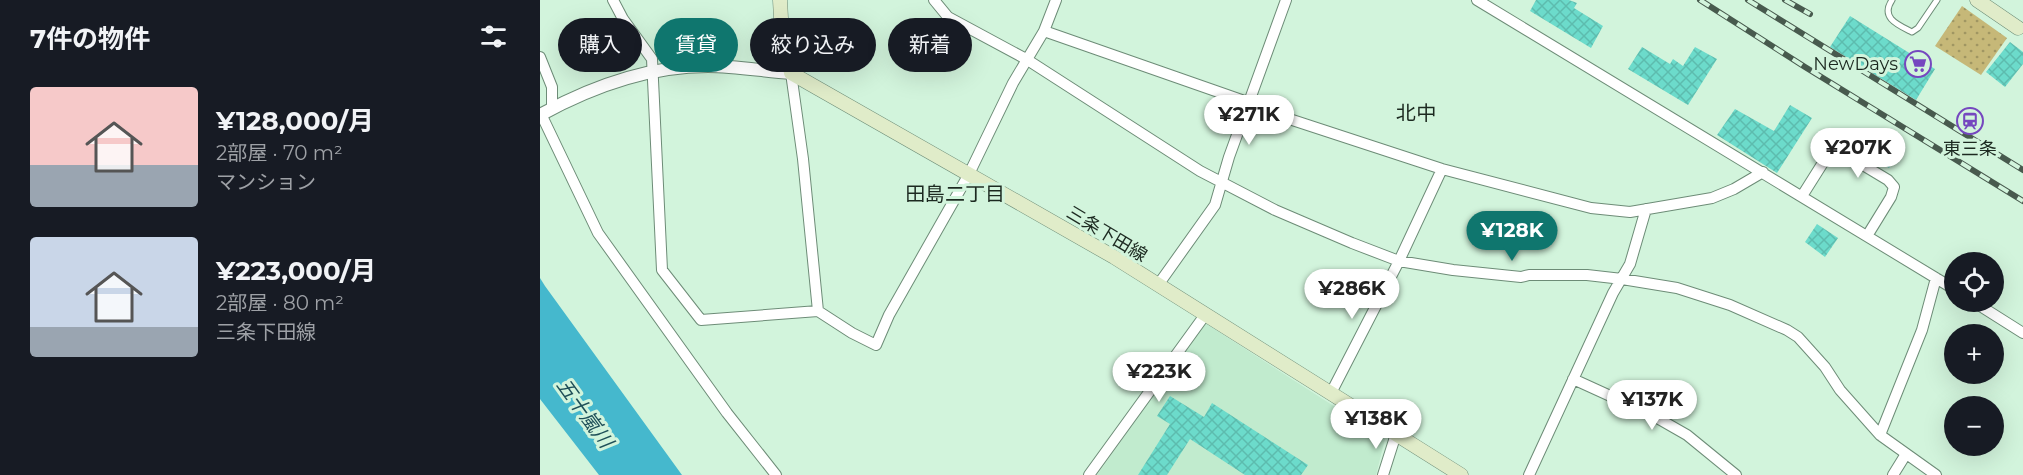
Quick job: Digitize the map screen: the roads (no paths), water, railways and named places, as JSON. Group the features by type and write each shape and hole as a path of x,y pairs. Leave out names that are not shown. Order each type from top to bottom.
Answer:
{"main road":[{"path":"780,0 791,73"},
{"path":"1977,0 2021,29"},
{"name":"三条下田線","path":"791,73 1114,257 1461,475"}],"street":[{"path":"613,0 623,19 652,59 662,270 701,320 818,311 876,345 889,315 969,174 1026,58 1044,31 1056,0"},
{"path":"934,0 948,17 1026,58 1200,171 1275,210 1352,243 1399,261 1454,270 1521,277 1587,275 1688,291 1731,305 1787,330 1798,337 1825,366 1840,390 1880,435 1936,475"},
{"path":"1158,285 1215,205 1229,157 1286,0"},
{"path":"1477,0 1944,283"},
{"path":"1044,31 1250,103 1274,114 1442,170 1591,208 1630,212 1712,198 1734,189 1762,172"},
{"path":"540,57 552,87 544,112 598,233 727,413 776,475"},
{"path":"544,112 567,99 615,80 652,74 708,66 791,73 803,159 818,311"},
{"path":"540,92 552,87"},
{"path":"1802,196 1831,150 1838,150 1888,180 1894,187 1892,197 1867,236"},
{"path":"1331,393 1399,261 1442,170"},
{"path":"1530,475 1613,293 1630,264 1646,209"},
{"path":"1880,435 1922,330 1936,278"},
{"path":"1990,312 2023,333"},
{"path":"1089,475 1205,315"},
{"path":"1573,379 1652,415 1687,435 1736,475"},
{"path":"1383,475 1396,434"},
{"path":"1893,475 1906,454"}],"lane":[{"path":"1892,0 1887,7 1893,22 1912,32 1918,28 1937,0"}],"water":[{"name":"五十嵐川","path":"540,278 682,475 599,475 540,399"}],"railway":[{"path":"1700,0 2023,201"},
{"path":"1748,0 2023,170"},
{"path":"1785,0 1810,14"}],"place":[{"name":"NewDays","path":"1918,64"},
{"name":"東三条","path":"1970,121"}],"district":[{"name":"北中","path":"1416,113"},
{"name":"田島二丁目","path":"955,194"}]}
